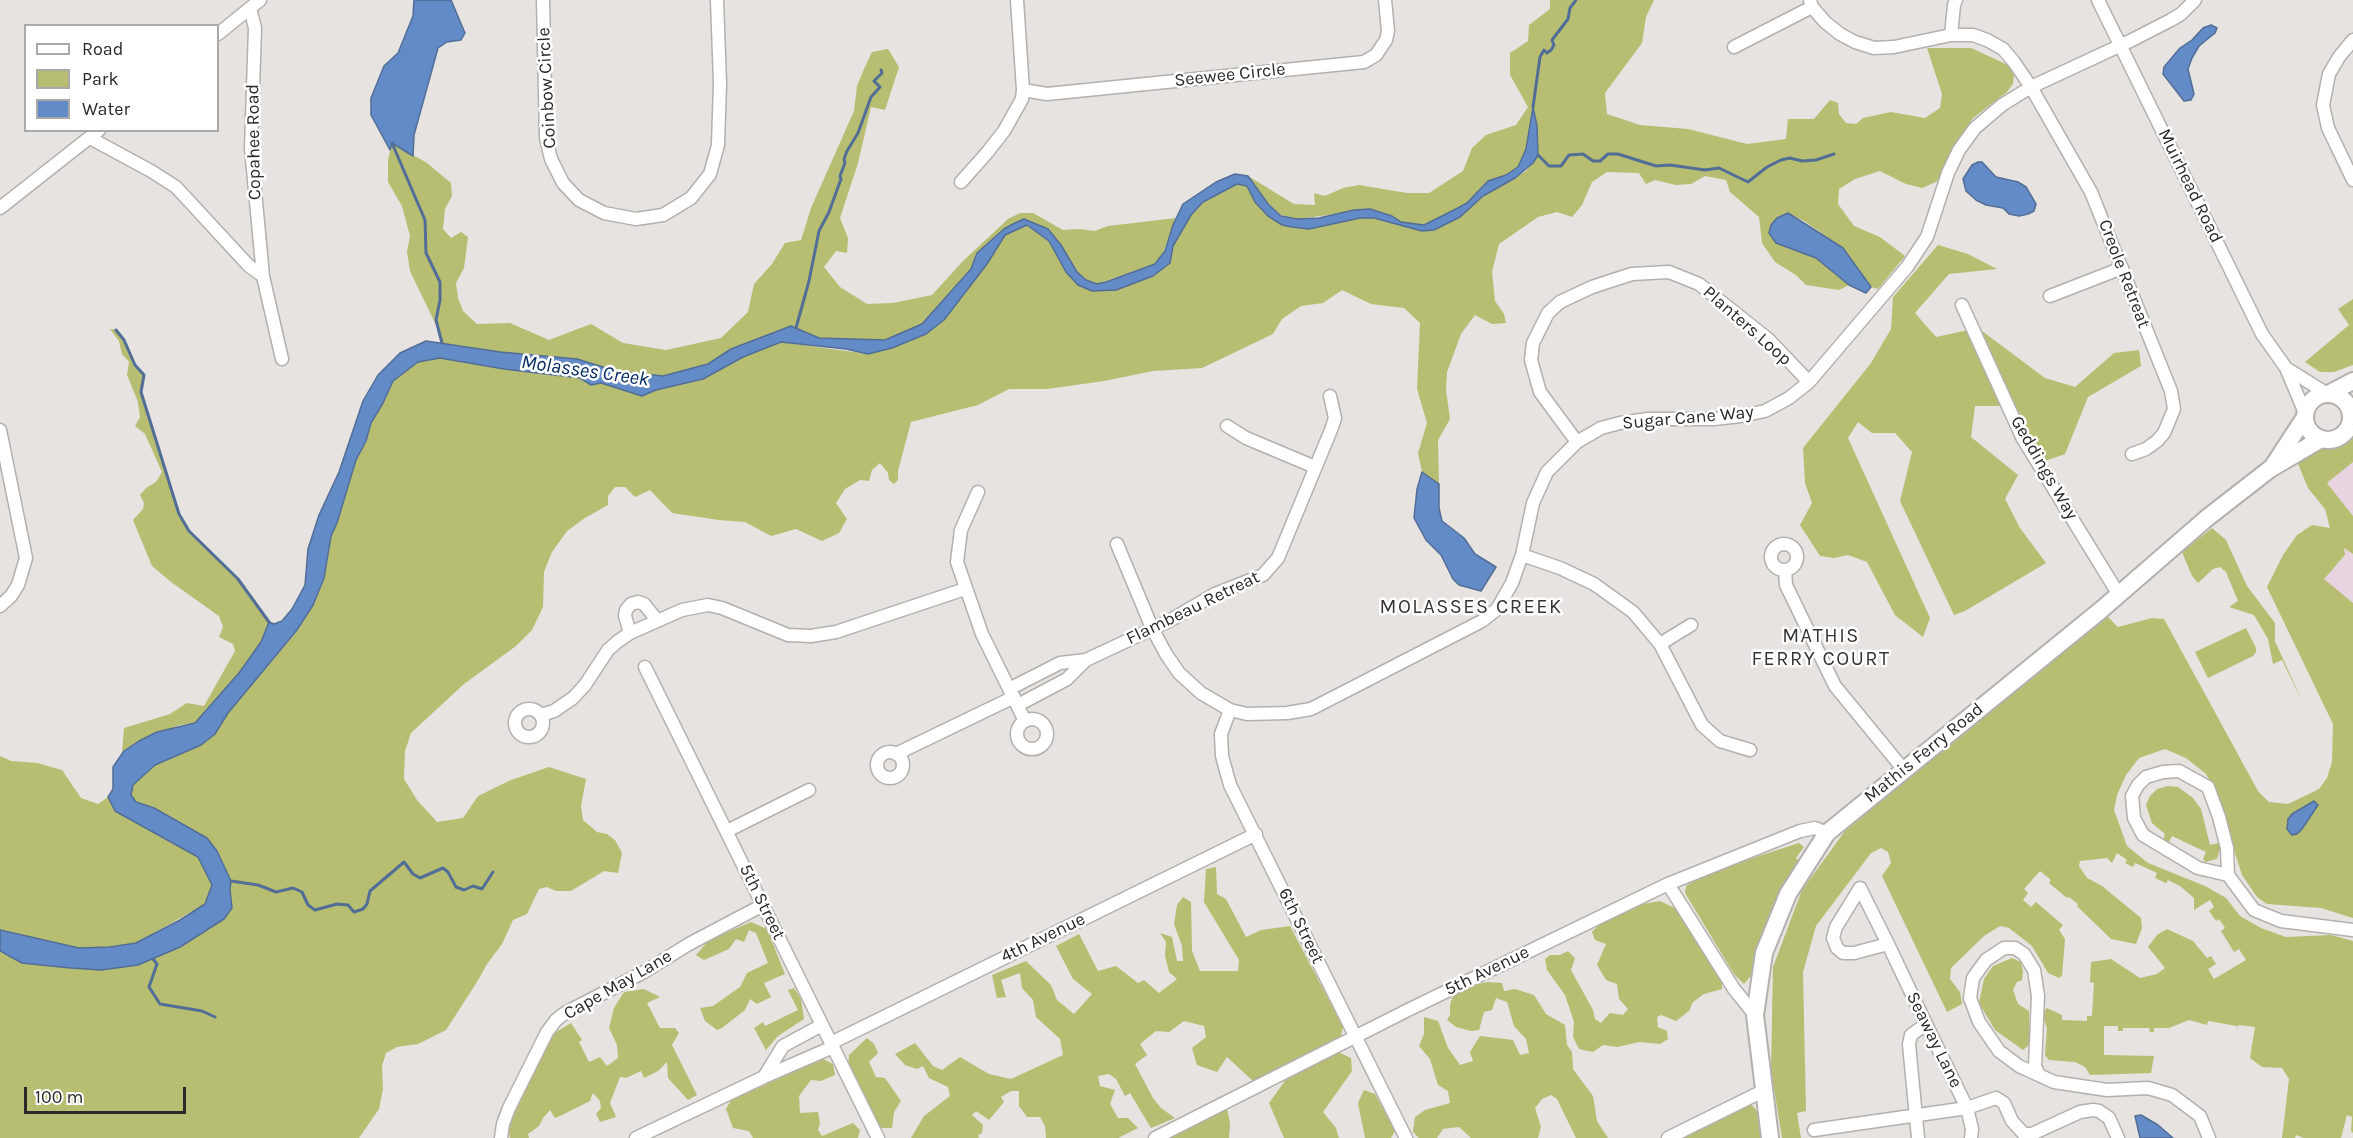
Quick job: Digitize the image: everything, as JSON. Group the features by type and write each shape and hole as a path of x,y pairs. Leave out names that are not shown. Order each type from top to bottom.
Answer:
{"main road":[{"path":"2328,393 2342,398 2352,412 2350,425 2343,435 2333,440 2321,439 2309,430 2305,415 2310,402 2328,393 2353,381"},
{"name":"Mathis Ferry Road","path":"2270,469 2305,415"},
{"name":"Mathis Ferry Road","path":"1770,1138 1755,1015 1764,953 1771,931 1788,894 1827,833 2119,595 2207,518 2270,469 2321,439"}],"street":[{"path":"219,33 260,0"},
{"name":"Coinbow Circle","path":"543,0 546,138 551,159 563,183 579,200 604,213 636,219 663,214 691,198 710,174 718,145 720,83 717,0"},
{"path":"961,182 1004,131 1018,107 1023,90 1017,0"},
{"name":"Seewee Circle","path":"1023,90 1048,93 1364,62 1376,55 1386,40 1388,31 1385,0"},
{"path":"1952,34 1953,5 1956,0"},
{"name":"Muirhead Road","path":"2098,0 2262,334 2286,368 2305,415"},
{"name":"Sugar Cane Way","path":"1117,544 1152,628 1166,654 1179,673 1201,693 1230,710 1247,714 1287,713 1311,709 1482,621 1497,609 1508,591 1522,555 1533,503 1547,472 1577,442 1601,428 1620,423 1648,419 1714,419 1765,411 1789,398 1809,382 1906,267 1927,237 1948,173 1959,150 1975,128 2002,105 2031,87 2121,46 2181,14 2195,0"},
{"path":"1734,47 1811,4"},
{"name":"Creole Retreat","path":"1811,4 1825,22 1840,34 1874,48 1952,34 1973,35 1988,40 2003,49 2031,87 2091,192 2171,391 2174,408 2169,423 2157,441 2132,454"},
{"name":"Copahee Road","path":"249,8 255,28 251,148 263,276 282,359"},
{"path":"2353,40 2329,74 2323,105 2328,128 2353,180"},
{"path":"0,208 95,134 176,187 249,267 263,276"},
{"path":"2050,296 2122,268"},
{"name":"Planters Loop","path":"1577,442 1540,392 1531,360 1533,342 1548,313 1560,302 1592,287 1632,274 1668,272 1699,284 1768,339 1809,382"},
{"name":"Geddings Way","path":"1962,305 2022,437 2119,595"},
{"name":"Muirhead Road","path":"2286,368 2328,393"},
{"name":"Flambeau Retreat","path":"896,754 1014,697 1060,663 1086,660 1169,621 1215,594 1263,575 1273,566 1335,418 1330,396"},
{"path":"1227,426 1246,438 1315,467"},
{"path":"0,429 26,558 18,585 11,596 0,606"},
{"path":"978,492 961,530 957,562 982,634 1025,721"},
{"path":"1522,555 1560,568 1594,584 1632,612 1660,644 1702,725 1720,741 1750,750"},
{"path":"1785,570 1786,585 1835,686 1904,770"},
{"path":"542,715 554,711 573,698 585,685 608,650 630,633 682,610 708,605 722,608 788,635 817,635 837,632 965,589"},
{"path":"630,633 625,616 631,604 638,602 644,604 657,620"},
{"path":"1660,644 1690,625"},
{"path":"1014,697 1067,679 1086,660"},
{"name":"5th Street","path":"645,667 878,1138"},
{"name":"6th Street","path":"1230,710 1221,734 1222,756 1230,785 1406,1138"},
{"path":"2228,875 2198,868 2143,835 2137,827 2132,796 2146,777 2163,772 2179,771 2208,787 2227,848 2228,875 2254,910 2281,921 2353,930"},
{"path":"727,831 809,790"},
{"name":"5th Avenue","path":"1155,1138 1668,884 1800,831 1815,828 1827,833"},
{"name":"4th Avenue","path":"636,1138 832,1045 1256,834"},
{"path":"1668,884 1734,989 1755,1015"},
{"name":"Seaway Lane","path":"1888,944 1854,953 1843,953 1837,948 1833,938 1836,927 1860,888 1888,944 1967,1108 1972,1129 1971,1138"},
{"name":"Cape May Lane","path":"501,1138 509,1108 547,1032 556,1020 763,904"},
{"path":"2038,1073 2035,1066 2038,996 2034,970 2024,954 2015,948 2004,948 1986,960 1973,978 1970,998 1979,1022 1999,1051 2019,1066 2054,1082 2107,1090 2148,1088 2172,1095 2200,1116 2209,1138"},
{"path":"1918,1138 1909,1044 1911,1035 1926,1023"},
{"path":"764,1077 783,1046 822,1024"},
{"path":"1668,1138 1764,1090"},
{"path":"1814,1130 1967,1108 1990,1098 2001,1100 2017,1128 2028,1134 2087,1110 2099,1111 2109,1118 2118,1138"}],"shaded area":[{"path":"2353,462 2353,516 2327,483"},
{"path":"2344,548 2353,554 2353,603 2323,579 2345,556"}],"green space":[{"path":"1550,0 1654,0 1646,17 1642,43 1605,93 1607,114 1640,125 1688,129 1747,144 1786,139 1788,119 1814,119 1830,100 1838,103 1839,114 1846,123 1856,124 1863,118 1891,112 1925,118 1940,108 1942,94 1927,48 1971,48 2008,65 2014,74 2013,84 2007,92 1973,118 1948,157 1938,181 1922,188 1906,184 1880,171 1855,179 1839,189 1838,204 1854,226 1880,237 1905,256 1878,289 1871,287 1843,248 1804,221 1788,213 1776,243 1816,258 1849,285 1839,290 1806,285 1796,275 1775,262 1762,243 1759,217 1730,192 1726,180 1705,176 1691,184 1676,185 1655,180 1646,184 1639,173 1607,172 1592,182 1582,205 1572,217 1557,212 1538,217 1499,244 1492,272 1495,301 1504,314 1506,323 1492,324 1475,315 1461,334 1447,372 1446,390 1450,419 1438,440 1439,484 1422,472 1418,453 1427,423 1417,389 1420,323 1404,308 1371,304 1342,290 1323,303 1301,306 1282,319 1273,334 1202,368 1153,371 1047,389 1009,389 978,405 911,422 898,471 898,480 894,484 889,480 888,473 880,463 872,470 869,481 860,480 845,489 836,503 847,519 839,533 822,541 796,529 771,536 745,522 672,513 650,490 635,497 625,487 615,487 608,496 608,505 567,531 552,552 544,572 543,607 532,630 516,646 464,684 411,733 405,751 404,779 417,800 437,822 463,818 478,796 511,780 549,767 586,779 581,806 583,820 597,832 607,834 615,840 622,853 618,873 604,871 571,891 556,891 547,887 539,889 527,914 513,920 502,944 446,1030 418,1044 397,1047 386,1053 382,1066 383,1089 379,1109 359,1138 0,1138 0,951 22,963 101,970 138,965 180,947 224,919 232,907 231,881 217,850 154,808 136,802 130,795 133,785 155,765 201,745 215,734 228,713 298,630 313,605 324,578 331,536 371,423 393,381 408,368 419,362 440,358 504,369 580,378 591,385 600,383 642,396 656,390 703,379 743,357 781,342 868,354 892,348 926,334 944,320 987,264 1005,235 1027,225 1049,241 1066,272 1078,285 1145,280 1173,246 1191,215 1203,202 1237,184 1247,186 1255,202 1282,225 1315,228 1360,218 1374,218 1422,231 1434,230 1460,217 1483,196 1526,171 1538,155 1537,126 1533,110 1526,149 1518,167 1506,175 1488,181 1467,203 1424,225 1401,222 1383,212 1335,214 1297,219 1281,215 1268,204 1248,176 1294,204 1315,205 1314,193 1325,196 1343,188 1359,185 1407,193 1429,193 1463,171 1472,148 1486,135 1516,125 1528,107 1510,75 1510,53 1528,41 1529,25 1550,9"},
{"path":"888,49 899,67 885,110 871,107 858,163 840,218 848,238 847,253 836,251 824,267 840,287 867,304 893,303 932,295 963,261 1008,219 1020,213 1033,213 1063,230 1095,231 1108,226 1176,218 1163,253 1155,264 1097,284 1086,280 1077,272 1061,245 1024,219 995,236 986,248 977,253 971,269 922,324 885,340 819,338 811,335 752,342 731,349 708,364 663,376 616,371 577,359 500,352 442,343 437,327 410,271 407,252 410,236 402,206 388,182 388,160 392,143 427,163 451,183 452,196 445,209 443,229 451,238 461,232 468,237 464,268 456,283 463,311 477,324 510,323 549,340 591,324 623,343 666,350 721,338 748,312 754,284 772,264 785,243 801,240 811,208 854,111 857,86 864,69 872,52"},
{"path":"1938,245 1968,254 1997,269 1949,274 1915,313 1936,337 1978,328 2045,378 2075,387 2114,353 2139,350 2141,366 2088,397 2065,454 2042,462 2014,439 2018,417 2002,406 1975,406 1971,437 2018,475 2005,499 2020,528 2046,563 1965,611 1954,615 1900,501 1912,452 1895,433 1872,433 1858,422 1848,438 1930,618 1923,637 1895,615 1867,562 1848,555 1834,558 1820,556 1800,525 1812,503 1805,483 1803,448 1871,363 1891,329 1893,297"},
{"path":"2353,299 2353,365 2334,372 2320,372 2305,362 2349,325 2338,309"},
{"path":"110,329 116,330 124,340 135,365 144,375 141,392 179,514 188,529 238,579 269,622 261,642 239,673 195,723 180,725 139,741 122,754 124,728 170,714 187,703 204,706 235,651 233,644 219,637 223,627 219,616 152,566 133,520 143,509 144,503 140,495 156,482 162,472 145,434 135,426 140,417 138,402 127,375 129,362 122,354 119,341"},
{"path":"2353,435 2353,462 2327,483 2353,516 2353,554 2344,548 2345,555 2324,579 2353,603 2353,918 2321,908 2267,904 2257,897 2242,875 2214,788 2206,774 2186,758 2165,749 2139,758 2126,775 2117,795 2114,810 2127,846 2148,863 2205,886 2226,898 2240,916 2261,928 2286,937 2331,935 2353,941 2353,1133 2351,1131 2352,1117 2347,1115 2341,1138 2304,1138 2296,1135 2295,1138 2282,1138 2289,1079 2282,1068 2262,1067 2250,1058 2255,1027 2238,1025 2237,1030 2237,1026 2208,1021 2207,1025 2189,1020 2169,1028 2154,1028 2154,1032 2150,1032 2149,1028 2123,1028 2123,1031 2118,1031 2118,1026 2104,1026 2104,1055 2154,1056 2151,1073 2090,1075 2085,1067 2075,1062 2049,1060 2045,1055 2047,1028 2042,1014 2047,1008 2062,1015 2062,1020 2087,1021 2087,1016 2092,1016 2094,983 2090,982 2091,962 2111,959 2140,978 2157,974 2165,968 2148,947 2157,935 2167,929 2193,941 2207,958 2211,956 2216,964 2208,969 2214,979 2246,960 2239,949 2234,952 2221,931 2225,928 2209,911 2214,907 2210,900 2194,910 2194,898 2180,886 2168,880 2166,883 2155,878 2157,873 2135,863 2133,867 2125,863 2127,860 2117,853 2112,863 2107,858 2080,861 2079,866 2087,878 2102,886 2141,918 2142,928 2136,944 2111,939 2077,906 2078,904 2049,883 2051,880 2040,871 2024,889 2028,893 2023,900 2031,907 2036,902 2063,925 2059,930 2065,939 2062,976 2059,978 2048,973 2032,946 2009,928 2000,926 1984,936 1951,968 1950,979 1960,992 1962,1004 1947,1012 1882,876 1891,863 1888,852 1881,848 1871,853 1816,926 1803,972 1806,1111 1797,1113 1801,1138 1782,1138 1771,1070 1773,967 1802,890 1845,831 2106,615 2118,627 2152,618 2164,619 2258,791 2269,802 2288,804 2319,789 2327,778 2332,762 2333,724 2267,587 2283,555 2297,535 2312,525 2330,528 2325,509 2308,488 2296,459 2309,452 2340,444"},
{"path":"2212,528 2226,540 2247,586 2275,623 2275,641 2303,703 2282,660 2273,664 2268,639 2254,615 2229,607 2238,601 2226,572 2220,567 2213,569 2198,583 2192,576 2182,552"},
{"path":"2246,628 2256,648 2253,656 2208,678 2195,652"},
{"path":"0,756 11,761 37,763 62,770 81,798 98,804 108,797 115,811 198,857 212,885 205,904 136,943 110,947 79,948 0,930"},
{"path":"2168,786 2178,787 2193,798 2201,809 2210,845 2218,843 2221,846 2217,859 2205,862 2203,859 2206,852 2172,836 2169,842 2163,840 2165,834 2152,823 2146,805 2150,796 2157,789"},
{"path":"1799,843 1804,847 1796,858 1800,862 1757,974 1750,977 1744,984 1734,974 1685,893 1686,886 1737,863"},
{"path":"1216,867 1217,894 1226,899 1246,937 1261,930 1290,926 1343,1027 1341,1036 1253,1081 1227,1057 1217,1072 1197,1065 1192,1048 1206,1037 1204,1026 1184,1021 1169,1032 1156,1031 1140,1044 1147,1055 1135,1064 1153,1098 1161,1108 1175,1118 1151,1128 1130,1093 1125,1096 1116,1079 1109,1074 1098,1076 1100,1086 1115,1090 1110,1104 1118,1118 1128,1118 1138,1128 1118,1138 1046,1138 1045,1126 1040,1117 1027,1117 1019,1106 1019,1091 1011,1091 1001,1097 1004,1102 989,1120 976,1111 972,1115 983,1125 982,1133 978,1135 979,1138 911,1138 924,1116 950,1096 948,1087 929,1078 923,1066 917,1069 905,1065 895,1054 915,1043 933,1066 942,1070 960,1057 989,1074 1011,1079 1063,1055 1060,1039 1036,1017 1033,1000 1022,988 1020,973 1001,980 1006,997 997,998 992,975 1026,961 1051,985 1057,1000 1074,1014 1092,994 1073,979 1056,946 1079,934 1098,971 1116,966 1138,983 1144,980 1159,993 1177,979 1169,972 1165,956 1166,942 1160,933 1172,937 1177,961 1183,961 1182,946 1174,924 1177,905 1183,897 1191,902 1192,951 1200,971 1238,971 1239,960 1204,902 1206,869"},
{"path":"1660,901 1683,912 1722,981 1722,989 1704,994 1693,1002 1689,1011 1676,1021 1661,1015 1657,1017 1658,1027 1667,1031 1668,1039 1660,1044 1639,1042 1618,1047 1603,1045 1593,1052 1579,1049 1573,1037 1574,1022 1565,995 1547,970 1545,959 1550,955 1560,955 1568,951 1575,958 1571,970 1593,1010 1595,1019 1601,1023 1610,1013 1623,1015 1628,1009 1619,999 1617,984 1606,980 1597,965 1606,944 1595,940 1592,932 1603,920 1637,905"},
{"path":"751,922 767,929 785,974 764,983 771,997 757,1004 750,999 745,1010 717,1030 705,1021 700,1008 713,1006 740,987 747,973 768,963 756,933 749,930 744,942 736,939 729,949 704,960 696,955 709,940"},
{"path":"2012,958 2021,962 2023,972 2022,980 2017,982 2013,990 2018,1004 2029,1011 2029,1045 2023,1050 1995,1030 1979,1003 1984,979 1993,966"},
{"path":"1488,982 1502,983 1504,991 1515,989 1534,995 1546,1014 1565,1025 1567,1045 1572,1052 1573,1069 1593,1096 1597,1121 1608,1138 1576,1138 1557,1099 1551,1095 1542,1099 1535,1108 1541,1127 1538,1138 1471,1138 1459,1127 1443,1129 1437,1138 1419,1138 1413,1132 1415,1117 1425,1110 1450,1103 1448,1091 1438,1085 1430,1059 1419,1046 1424,1034 1424,1017 1438,1021 1448,1048 1460,1065 1473,1061 1470,1052 1480,1036 1513,1040 1520,1055 1529,1053 1526,1039 1514,1026 1507,1002 1496,998 1492,1010 1484,1012 1479,1030 1471,1031 1456,1027 1447,1020 1453,995 1467,986"},
{"path":"794,988 801,999 804,1019 778,1036 766,1050 754,1028 763,1022 765,1026 798,1010 788,990"},
{"path":"644,989 660,997 647,1003 660,1028 675,1028 679,1033 672,1045 697,1095 688,1100 668,1078 667,1062 658,1071 644,1078 641,1071 626,1078 620,1077 610,1103 616,1117 600,1122 596,1114 601,1108 600,1101 593,1093 590,1101 555,1118 550,1110 539,1126 528,1134 529,1138 510,1138 508,1127 553,1034 571,1023 582,1040 579,1042 589,1062 600,1057 607,1066 618,1058 617,1045 609,1028 614,1008 624,992"},
{"path":"867,1038 874,1044 878,1053 869,1062 876,1077 885,1078 901,1101 894,1112 892,1128 878,1128 848,1069 849,1055"},
{"path":"1338,1052 1351,1058 1352,1071 1323,1112 1336,1128 1339,1138 1284,1138 1269,1103 1287,1078"},
{"path":"823,1059 833,1064 835,1075 821,1081 811,1080 799,1096 800,1113 818,1112 820,1123 818,1130 822,1136 853,1123 860,1130 858,1138 753,1138 749,1131 733,1128 726,1109 731,1100"},
{"path":"1364,1090 1375,1094 1395,1131 1391,1138 1365,1138 1358,1103"},
{"path":"1750,1103 1757,1111 1761,1138 1675,1138"},
{"path":"1227,1108 1230,1124 1229,1138 1165,1138"}],"water":[{"path":"414,0 451,0 465,33 461,40 447,42 438,48 414,135 413,156 392,143 390,150 371,115 371,98 384,66 398,53 413,16"},
{"path":"2211,25 2217,28 2215,33 2199,46 2188,69 2194,94 2191,100 2184,101 2163,74 2164,67 2180,48 2192,40 2203,28"},
{"path":"1533,107 1537,126 1538,155 1533,163 1515,178 1483,196 1460,217 1434,230 1422,231 1374,218 1360,218 1309,229 1282,225 1268,216 1255,202 1247,186 1237,184 1203,202 1191,215 1173,246 1170,263 1153,276 1116,290 1092,291 1078,285 1066,272 1049,241 1027,225 1005,235 987,264 944,320 926,334 892,348 868,354 846,349 781,342 743,357 703,379 656,390 642,396 601,383 591,385 580,378 504,369 440,358 418,362 393,381 371,423 331,536 324,578 313,605 297,630 228,713 215,734 201,745 155,765 133,785 131,795 136,802 154,808 207,838 217,851 231,881 232,908 224,919 180,947 138,965 101,970 71,968 22,963 0,951 0,930 79,948 136,943 205,904 212,885 198,857 115,811 108,797 113,789 113,767 124,751 139,741 157,732 195,723 239,673 261,642 269,622 274,624 282,621 292,609 305,585 308,549 319,515 339,472 363,401 378,375 400,353 426,341 500,352 577,359 616,371 663,376 708,364 731,349 791,326 819,338 885,340 922,324 971,269 977,253 1013,224 1024,219 1048,229 1061,245 1077,272 1086,280 1097,284 1106,282 1155,264 1165,251 1173,225 1183,204 1216,182 1235,174 1248,176 1268,204 1281,216 1297,219 1319,218 1370,209 1392,216 1401,222 1424,225 1467,203 1488,181 1506,175 1518,167 1526,149"},
{"path":"1982,162 1996,177 2018,182 2026,187 2036,204 2034,211 2019,216 2009,214 2003,208 1986,205 1976,200 1966,191 1963,179 1972,165"},
{"path":"1788,213 1843,248 1871,287 1866,293 1849,285 1816,258 1776,243 1769,233 1771,225 1777,218"},
{"path":"1422,472 1439,484 1439,508 1442,521 1464,538 1475,554 1496,567 1481,591 1459,585 1453,579 1441,555 1426,540 1414,518 1417,489"},
{"path":"2314,801 2318,805 2302,829 2292,835 2287,829 2288,819 2292,814"},
{"path":"2141,1115 2158,1125 2173,1138 2140,1138 2135,1116"}],"waterway":[{"name":"Molasses Creek","path":"1533,107 1540,57 1544,50 1547,53 1551,50 1554,45 1552,40 1568,19 1570,8 1576,0"},
{"path":"796,328 809,281 819,231 829,212 841,179 847,151 858,133 871,97 880,87 874,81 882,73 881,70"},
{"path":"392,143 425,220 426,253 440,282 440,300 436,320 442,343"},
{"path":"1538,155 1549,166 1561,166 1569,155 1583,154 1593,161 1600,161 1608,154 1618,154 1656,166 1670,165 1705,170 1719,168 1748,182 1767,167 1781,160 1790,158 1802,161 1816,160 1834,154"},
{"path":"116,330 124,340 135,365 144,375 141,392 179,514 189,531 238,579 269,622"},
{"path":"231,881 258,885 276,892 293,888 302,892 308,905 315,910 337,904 348,905 354,912 363,909 367,904 370,891 404,862 413,874 420,878 443,868 448,872 456,887 464,890 473,886 482,889 493,872"},
{"path":"153,959 157,964 149,987 160,1004 202,1011 215,1017"}],"district":[{"name":"MOLASSES CREEK","path":"1471,607"},
{"name":"MATHIS FERRY COURT","path":"1821,648"}]}
